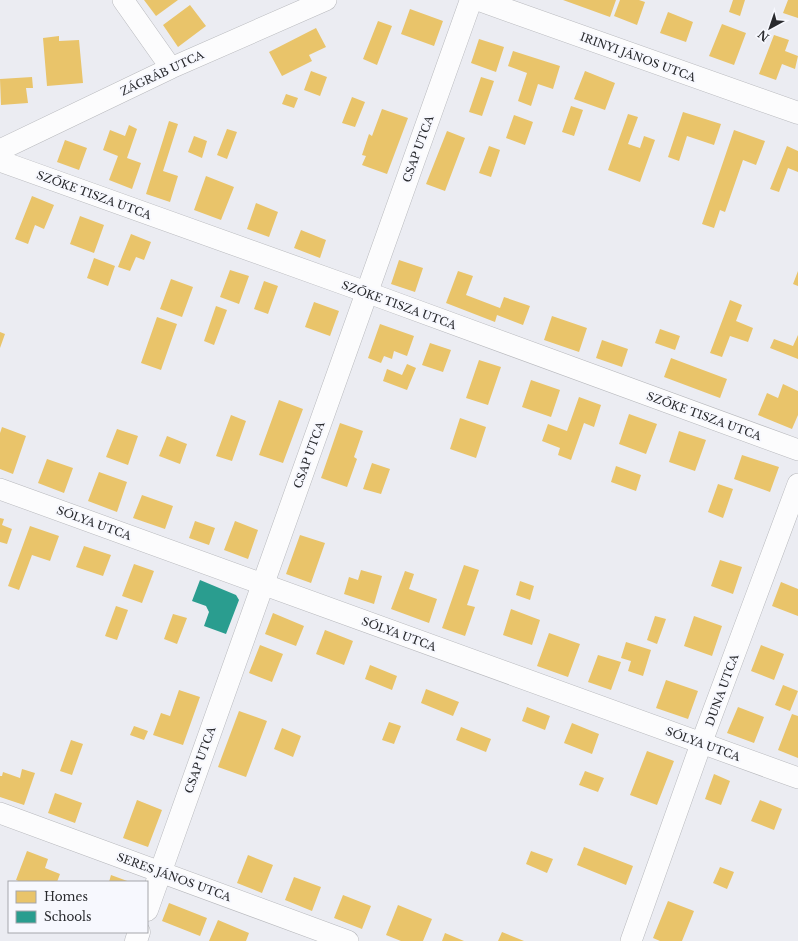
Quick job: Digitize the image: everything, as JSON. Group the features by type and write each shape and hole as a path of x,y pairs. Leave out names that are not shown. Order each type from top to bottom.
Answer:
{"street":[{"path":"123,0 171,68"},
{"name":"ZÁGRÁB UTCA","path":"0,150 171,68 326,0"},
{"name":"CSAP UTCA","path":"148,907 471,0"},
{"name":"IRINYI JÁNOS UTCA","path":"479,0 798,113"},
{"name":"SZŐKE TISZA UTCA","path":"0,161 366,292 798,450"},
{"name":"DUNA UTCA","path":"631,941 798,484"},
{"name":"SÓLYA UTCA","path":"0,489 798,778"},
{"name":"SERES JÁNOS UTCA","path":"0,813 348,941"}],"building: Homes":[{"path":"144,0 178,0 156,16"},
{"path":"563,0 616,0 610,17"},
{"path":"620,0 639,0 645,2 637,25 614,16"},
{"path":"733,0 745,0 740,16 729,12"},
{"path":"788,0 798,0 798,18 783,13"},
{"path":"190,5 206,26 178,47 163,25"},
{"path":"410,9 443,21 434,46 401,34"},
{"path":"668,12 693,22 686,42 660,33"},
{"path":"378,21 392,26 377,65 363,59"},
{"path":"722,24 746,33 734,65 709,56"},
{"path":"316,28 326,47 309,55 312,61 282,76 269,52"},
{"path":"774,35 789,40 785,51 798,56 795,69 782,64 776,80 759,74"},
{"path":"59,36 59,41 79,40 83,83 47,86 43,38"},
{"path":"479,39 504,47 496,72 471,63"},
{"path":"513,51 560,66 553,89 538,84 531,106 518,101 527,73 508,66"},
{"path":"311,71 327,77 320,96 304,90"},
{"path":"585,71 615,83 605,110 574,99"},
{"path":"32,77 33,88 26,88 28,103 1,105 0,79"},
{"path":"481,77 494,81 482,116 469,112"},
{"path":"286,94 298,98 294,108 282,104"},
{"path":"352,97 365,102 355,127 342,123"},
{"path":"571,106 583,110 574,136 562,132"},
{"path":"382,109 408,118 387,174 362,165 366,156 362,155 369,134 372,136"},
{"path":"683,112 721,124 714,145 687,136 679,161 668,157"},
{"path":"628,114 638,117 628,144 640,148 644,136 655,140 640,182 608,170"},
{"path":"514,115 533,122 525,145 506,138"},
{"path":"169,121 178,124 163,171 178,176 170,202 146,194"},
{"path":"129,125 137,129 127,158 141,163 132,189 109,180 118,156 103,150 110,130 125,136"},
{"path":"227,129 237,132 227,159 217,155"},
{"path":"734,130 765,141 756,165 743,160 725,212 720,210 714,228 702,224"},
{"path":"447,131 465,138 445,191 426,184"},
{"path":"194,136 207,141 202,158 188,152"},
{"path":"65,140 87,148 79,170 57,162"},
{"path":"489,146 500,150 491,177 479,173"},
{"path":"787,146 798,151 798,172 788,168 779,192 770,189"},
{"path":"206,176 234,187 221,220 194,210"},
{"path":"32,196 54,205 44,229 35,225 28,244 15,239"},
{"path":"256,203 278,212 269,237 247,229"},
{"path":"80,216 104,225 94,253 70,244"},
{"path":"301,230 326,240 320,258 294,248"},
{"path":"131,234 151,242 144,260 136,257 130,271 118,267"},
{"path":"94,258 115,266 108,286 87,278"},
{"path":"399,260 423,268 415,292 391,284"},
{"path":"230,270 249,276 239,304 220,297"},
{"path":"458,271 473,276 466,295 500,308 504,297 530,306 523,325 497,315 495,322 446,303"},
{"path":"798,271 798,286 793,284"},
{"path":"171,279 193,287 182,317 160,309"},
{"path":"264,281 278,286 268,314 254,309"},
{"path":"730,300 742,305 736,321 753,328 748,342 730,336 722,357 710,353"},
{"path":"314,302 339,311 330,336 305,327"},
{"path":"216,306 227,310 214,345 204,341"},
{"path":"552,316 587,328 579,352 544,340"},
{"path":"157,317 177,324 161,370 141,363"},
{"path":"380,324 414,336 407,356 394,351 392,359 384,356 381,363 368,358"},
{"path":"660,329 680,336 675,350 655,343"},
{"path":"0,332 5,334 0,348"},
{"path":"798,335 798,359 770,348 774,339 793,346"},
{"path":"602,340 628,349 622,367 596,358"},
{"path":"430,343 451,350 443,372 422,365"},
{"path":"671,358 727,379 720,398 664,377"},
{"path":"479,360 501,367 488,405 466,398"},
{"path":"407,364 416,368 407,390 383,381 387,369 402,375"},
{"path":"531,380 560,390 551,417 522,407"},
{"path":"783,384 798,391 798,415 792,429 758,415 767,393 778,398"},
{"path":"579,397 601,405 594,427 584,423 571,460 558,455 560,448 542,441 548,424 567,431"},
{"path":"279,400 303,409 283,463 259,455"},
{"path":"629,414 657,424 646,454 619,444"},
{"path":"231,415 246,421 232,461 216,456"},
{"path":"460,418 486,427 476,458 450,449"},
{"path":"340,423 363,431 354,457 357,459 347,487 321,478"},
{"path":"2,427 26,436 13,474 0,469 0,433"},
{"path":"117,429 138,436 128,465 106,457"},
{"path":"679,431 706,440 695,471 669,462"},
{"path":"167,436 187,444 180,464 159,456"},
{"path":"742,455 779,467 770,492 734,479"},
{"path":"47,459 73,468 64,493 38,483"},
{"path":"372,463 390,469 381,494 363,489"},
{"path":"616,466 641,475 636,491 611,482"},
{"path":"99,472 127,482 117,512 88,501"},
{"path":"718,484 733,489 723,518 708,512"},
{"path":"142,495 173,506 165,529 133,518"},
{"path":"0,518 4,519 2,525 12,529 7,544 0,542"},
{"path":"195,521 215,528 209,545 189,538"},
{"path":"235,521 258,530 248,559 224,550"},
{"path":"30,526 59,536 50,561 32,555 19,590 8,586"},
{"path":"300,535 325,543 311,583 286,574"},
{"path":"84,546 111,555 103,576 76,567"},
{"path":"720,560 742,567 733,594 711,586"},
{"path":"134,564 154,571 142,603 122,596"},
{"path":"464,565 479,570 467,605 475,607 465,636 442,628"},
{"path":"361,570 382,576 374,604 344,594 349,577 358,580"},
{"path":"405,571 414,574 409,589 437,599 429,623 391,609"},
{"path":"520,581 534,586 530,600 516,595"},
{"path":"781,582 798,589 798,616 772,606"},
{"path":"116,606 128,610 117,640 105,636"},
{"path":"511,609 540,620 532,645 503,635"},
{"path":"273,613 304,626 296,646 265,634"},
{"path":"173,614 187,618 177,644 164,639"},
{"path":"655,616 666,619 657,644 647,640"},
{"path":"694,616 722,626 712,656 684,646"},
{"path":"325,630 353,641 344,665 316,654"},
{"path":"549,633 580,644 568,677 537,666"},
{"path":"626,642 651,650 643,676 628,671 631,661 621,658"},
{"path":"260,645 283,654 272,682 249,673"},
{"path":"761,645 784,654 774,680 751,671"},
{"path":"598,655 621,662 611,690 588,682"},
{"path":"370,665 397,676 392,690 365,679"},
{"path":"666,680 698,691 688,719 656,708"},
{"path":"783,685 798,691 790,711 775,705"},
{"path":"426,689 459,702 453,716 421,703"},
{"path":"179,690 200,697 183,745 153,735 161,713 170,716"},
{"path":"527,707 550,716 545,730 522,721"},
{"path":"738,707 764,717 754,743 727,733"},
{"path":"239,711 267,721 246,777 218,767"},
{"path":"792,714 798,716 798,758 778,750"},
{"path":"389,722 401,726 394,744 382,740"},
{"path":"572,723 599,734 592,754 564,743"},
{"path":"134,726 148,731 144,740 130,735"},
{"path":"461,727 491,739 486,752 456,740"},
{"path":"282,728 301,736 293,757 274,749"},
{"path":"71,740 83,744 72,775 60,771"},
{"path":"647,751 674,761 657,805 630,795"},
{"path":"22,769 35,773 24,805 0,797 0,776 2,776 3,772 20,778"},
{"path":"585,771 604,778 598,792 579,785"},
{"path":"714,774 730,781 721,805 705,799"},
{"path":"55,793 82,803 75,823 48,813"},
{"path":"137,800 162,810 148,847 123,838"},
{"path":"760,800 782,809 774,830 751,821"},
{"path":"584,847 633,866 626,885 577,865"},
{"path":"27,851 48,859 45,868 60,874 57,881 16,880"},
{"path":"531,851 553,859 547,873 526,864"},
{"path":"248,855 273,865 262,893 237,883"},
{"path":"720,867 734,872 727,889 713,883"},
{"path":"111,875 127,881 109,881"},
{"path":"294,877 321,887 312,911 285,900"},
{"path":"343,895 371,906 362,929 334,918"},
{"path":"668,901 694,911 682,941 660,941 653,938"},
{"path":"169,903 207,918 200,936 162,921"},
{"path":"398,905 432,919 423,941 401,941 386,935"},
{"path":"218,920 249,933 246,941 209,941"},
{"path":"502,932 524,941 498,941"},
{"path":"445,933 464,941 442,941"}],"building: Schools":[{"path":"200,580 236,595 239,600 226,634 204,626 209,612 206,606 192,601"}]}
